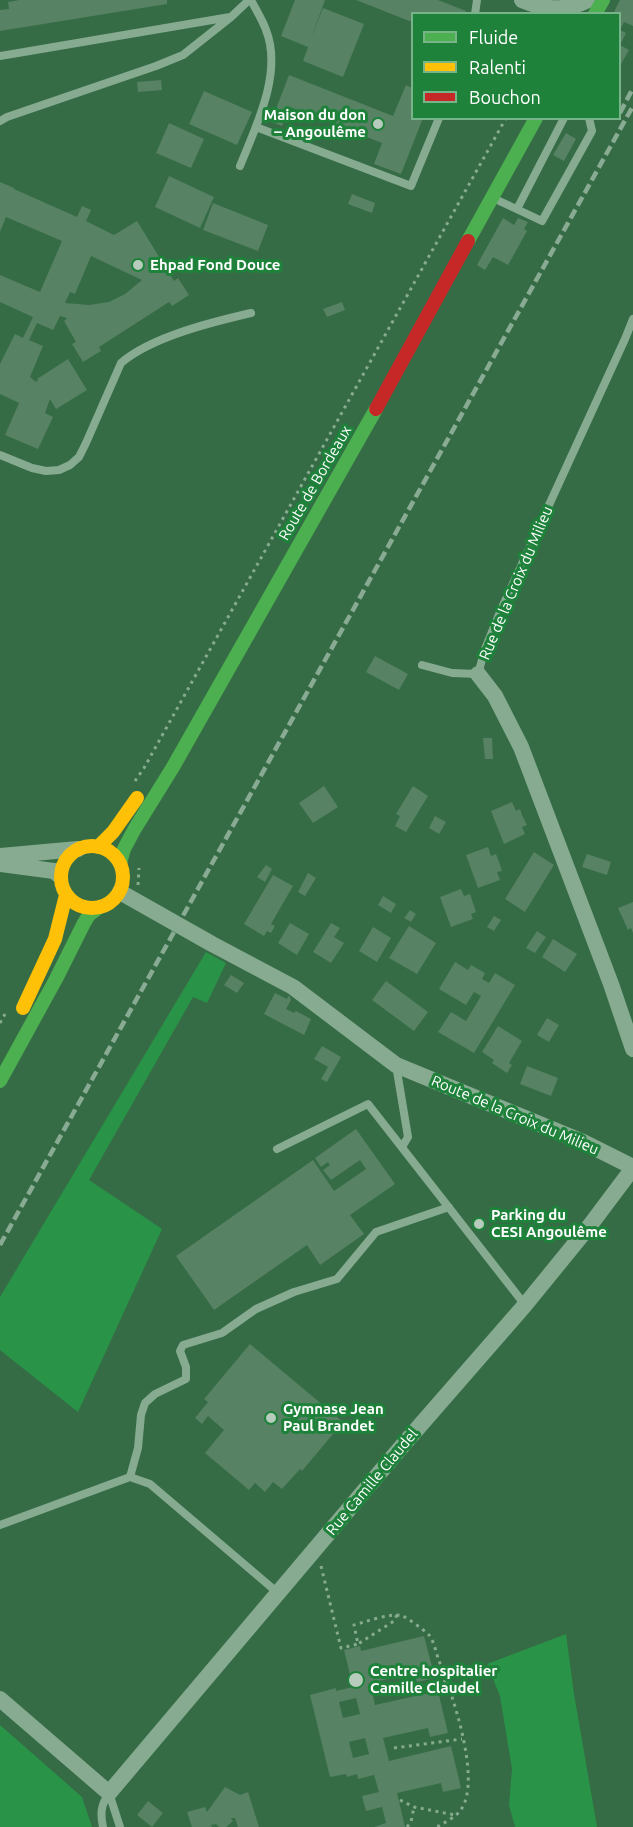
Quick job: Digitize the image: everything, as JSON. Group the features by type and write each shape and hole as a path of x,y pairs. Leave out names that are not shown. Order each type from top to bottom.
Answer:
{"main road":[{"path":"391,353 523,120"},
{"name":"Route de Bordeaux","path":"120,863 134,830 173,767 378,405 535,120"},
{"path":"98,847 113,832 138,786"},
{"path":"88,846 98,847 114,855 120,863 123,883 120,892 107,905 89,909 72,902 66,895 60,876 66,860 78,849 88,846"},
{"path":"15,1024 59,930 66,895"},
{"path":"0,1081 84,923 89,915 98,908"}],"street":[{"path":"529,5 552,9 572,8 589,0"},
{"name":"Rue de la Croix du Milieu","path":"478,674 495,696 521,747 632,1041"},
{"path":"0,856 78,849"},
{"path":"0,864 54,871 60,876"},
{"path":"120,892 293,987 396,1065"},
{"name":"Route de la Croix du Milieu","path":"396,1065 583,1142 633,1167"},
{"name":"Rue Camille Claudel","path":"109,1793 525,1305 591,1224 633,1167"},
{"path":"0,1699 109,1793"}],"lane":[{"path":"0,121 183,55 250,0 267,31 270,52 269,80 265,101 240,166"},
{"path":"0,56 231,17"},
{"path":"256,127 411,186 438,120"},
{"path":"517,209 563,120"},
{"path":"493,198 542,221 592,131 589,120"},
{"path":"0,455 46,471 59,470 70,465 79,457 121,363 131,355 156,343 209,323 251,313"},
{"name":"Rue de la Croix du Milieu","path":"478,674 500,612 633,318"},
{"path":"423,665 452,673 478,674"},
{"path":"396,1065 408,1137 402,1147"},
{"path":"277,1149 368,1104 525,1305"},
{"path":"130,1477 138,1448 141,1415 145,1403 154,1394 186,1379 186,1367 180,1351 183,1345 222,1333 255,1309 294,1292 337,1280 376,1233 449,1207"},
{"path":"0,1525 130,1477 150,1484 278,1593"},
{"path":"104,1827 101,1816 102,1804 109,1793"},
{"path":"109,1793 120,1827"}],"path":[{"path":"138,786 144,768 505,120"},
{"path":"317,1547 341,1648 358,1644 393,1621 397,1615"},
{"path":"358,1644 354,1625 397,1615 405,1617 429,1636 459,1719 468,1781 467,1794 462,1808 436,1827"},
{"path":"377,1694 405,1691 447,1681"},
{"path":"394,1748 462,1739"},
{"path":"400,1800 414,1807 455,1815"},
{"path":"407,1827 411,1822 414,1807"}],"green space":[{"path":"206,952 226,963 207,1003 193,997 89,1180 162,1229 78,1412 0,1350 0,1297"},
{"path":"566,1634 597,1827 515,1827 509,1805 512,1769 500,1696 487,1664"},
{"path":"0,1725 82,1797 92,1827 0,1827"}],"building":[{"path":"19,0 167,0 167,4 0,31 0,10 9,9 8,2"},
{"path":"295,0 325,0 311,39 323,8 364,24 343,77 303,61 308,47 281,36"},
{"path":"356,0 438,0 466,11 411,12 411,22"},
{"path":"620,0 633,0 633,26 624,22 621,28 621,12 614,12"},
{"path":"621,30 626,33 621,43"},
{"path":"621,46 629,50 621,64"},
{"name":"Maison du don – Angoulême","path":"289,75 393,116 406,85 411,88 411,120 422,120 401,174 374,164 382,143 290,107 282,126 271,122"},
{"path":"161,80 162,90 138,92 137,82"},
{"path":"204,91 252,112 237,145 189,124"},
{"path":"169,123 204,139 191,168 156,153"},
{"path":"566,133 576,139 564,161 553,155"},
{"path":"169,176 214,197 200,228 155,207"},
{"name":"Ehpad Fond Douce","path":"0,182 77,217 82,206 91,210 86,221 114,235 137,221 174,281 178,278 189,295 172,306 169,302 99,347 101,351 83,362 72,344 76,342 64,321 67,318 60,316 53,330 37,323 29,340 43,346 30,377 36,382 37,379 68,359 87,390 56,409 50,399 45,413 53,417 38,449 5,435 19,403 0,394 0,364 15,334 23,338 33,317 0,302 0,275 40,292 62,241 6,217 0,232","holes":["91,256 142,280 125,294 109,302 89,305 65,303 70,292 75,294"]},
{"path":"352,194 375,203 372,213 348,204"},
{"path":"213,203 268,225 258,251 203,230"},
{"path":"503,218 514,225 518,218 528,222 524,229 527,231 508,265 493,257 485,270 477,265"},
{"path":"342,302 345,310 327,317 323,309"},
{"path":"375,656 408,674 399,690 366,672"},
{"path":"483,738 492,738 493,759 485,759"},
{"path":"324,786 338,807 313,823 299,803"},
{"path":"413,786 428,796 406,832 395,826 400,816 396,814"},
{"path":"512,802 516,811 520,809 527,825 522,827 525,834 504,844 491,811"},
{"path":"435,816 446,822 439,834 429,828"},
{"path":"488,847 491,856 496,854 502,871 497,872 500,880 478,888 466,855"},
{"path":"534,852 554,865 525,912 505,899"},
{"path":"587,854 611,862 607,875 582,867"},
{"path":"266,865 272,869 265,882 257,877"},
{"path":"308,873 316,878 305,896 298,892"},
{"path":"273,875 293,886 271,924 275,926 271,933 267,931 264,936 244,924"},
{"path":"461,889 464,896 470,894 476,912 471,914 473,919 451,927 440,897"},
{"path":"383,896 396,904 391,913 378,905"},
{"path":"633,902 633,933 631,928 628,930 618,908"},
{"path":"410,910 416,914 411,922 404,918"},
{"path":"494,916 501,920 494,931 487,927"},
{"path":"290,923 309,934 297,955 278,943"},
{"path":"331,923 340,928 334,937 344,943 331,963 313,952"},
{"path":"409,926 436,943 417,974 389,958"},
{"path":"373,927 391,938 377,962 359,951"},
{"path":"537,931 546,937 535,953 526,948"},
{"path":"553,939 577,954 565,972 542,957"},
{"path":"455,962 468,970 471,965 485,973 482,979 489,983 495,973 515,985 474,1053 438,1032 451,1012 466,1021 481,996 474,992 466,1005 439,989"},
{"path":"231,975 244,983 237,993 224,985"},
{"path":"386,981 428,1012 414,1031 372,1000"},
{"path":"275,993 287,999 289,995 291,1000 286,1009 294,1013 296,1011 311,1019 304,1035 264,1014"},
{"path":"547,1018 559,1025 549,1042 537,1035"},
{"path":"498,1026 522,1041 509,1063 512,1065 507,1073 492,1063 494,1060 482,1052"},
{"path":"322,1046 341,1057 327,1082 321,1079 328,1067 314,1059"},
{"path":"527,1066 558,1078 551,1096 520,1084"},
{"path":"356,1129 395,1184 350,1215 364,1234 320,1265 307,1245 214,1310 176,1256 313,1160 334,1191 366,1169 360,1160 331,1180 323,1170 330,1165 328,1162 321,1167 315,1158"},
{"name":"Gymnase Jean Paul Brandet","path":"250,1344 343,1422 302,1471 300,1469 282,1489 273,1482 265,1492 255,1483 249,1490 205,1453 224,1430 208,1416 202,1424 195,1418 208,1402 204,1399"},
{"path":"424,1636 435,1678 417,1682 414,1673 370,1683 375,1705 438,1691 448,1733 430,1737 428,1728 383,1738 389,1761 451,1746 461,1788 443,1792 441,1783 397,1793 405,1827 374,1827 386,1823 382,1807 366,1811 362,1796 379,1792 374,1775 358,1779 357,1774 347,1777 346,1774 330,1777 310,1695 336,1688 336,1691 353,1687 344,1650 360,1646 361,1651","holes":["356,1698 360,1714 343,1718 339,1702","365,1738 369,1754 353,1758 349,1742"]},
{"path":"225,1787 240,1795 248,1792 259,1827 238,1827 235,1818 232,1818 233,1821 226,1827 219,1827 216,1824 211,1825 212,1827 192,1827 187,1812 205,1807 207,1812"},
{"path":"148,1801 163,1813 152,1827 137,1815"}],"railway":[{"path":"621,111 633,88"},
{"path":"0,1245 633,106"}],"traffic: fast":[{"path":"596,12 603,0"},
{"path":"468,241 535,120"},
{"path":"120,863 134,830 173,767 376,409"},
{"path":"0,1081 84,923 89,915 98,908"}],"traffic: slow":[{"path":"98,847 113,832 137,798"},
{"path":"86,846 98,846 114,855 121,865 123,877 121,889 114,899 98,908 86,908 75,903 66,894 61,883 61,871 66,860 75,851 86,846"},
{"path":"23,1008 55,939 66,895"}],"traffic: jam":[{"path":"376,409 468,241"}],"place":[{"name":"Maison du don – Angoulême","path":"378,124"},
{"name":"Ehpad Fond Douce","path":"138,265"},
{"name":"Parking du CESI Angoulême","path":"479,1224"},
{"name":"Gymnase Jean Paul Brandet","path":"271,1418"},
{"name":"Centre hospitalier Camille Claudel","path":"356,1680"}]}
